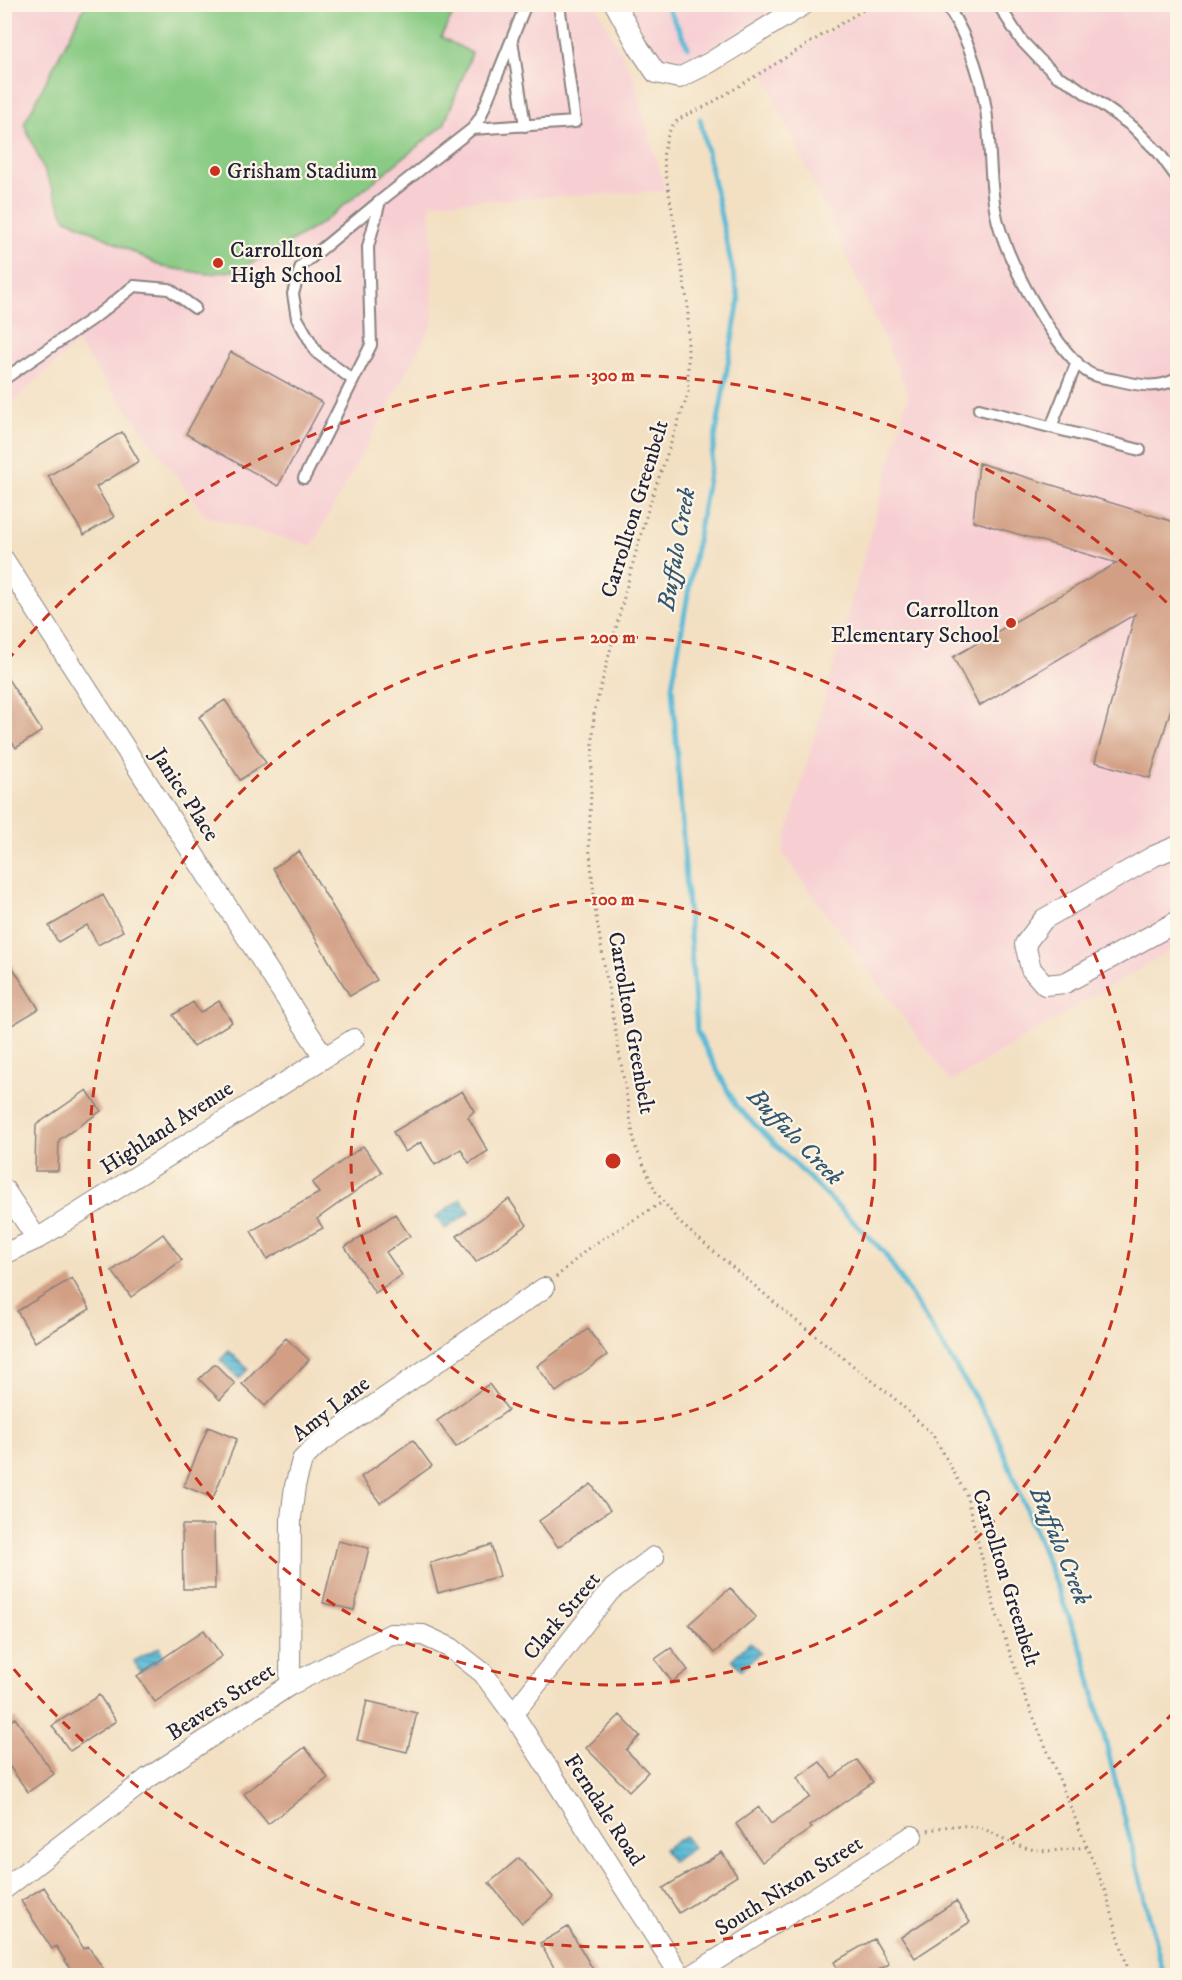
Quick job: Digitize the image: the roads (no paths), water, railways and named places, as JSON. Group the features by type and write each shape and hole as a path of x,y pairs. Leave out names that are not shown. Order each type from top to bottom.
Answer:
{"street":[{"path":"615,4 639,48 656,73 679,78 709,63 805,4"},
{"name":"Janice Place","path":"4,560 324,1057"},
{"path":"1178,846 1154,856 1044,919 1025,944 1031,969 1045,985 1065,983 1178,921"},
{"name":"Highland Avenue","path":"4,1254 37,1239 354,1038"},
{"path":"4,1189 37,1239"},
{"name":"Amy Lane","path":"290,1684 291,1518 295,1485 302,1460 318,1444 544,1288"},
{"name":"Clark Street","path":"513,1714 610,1591 654,1557"},
{"name":"Beavers Street","path":"4,1889 148,1778 290,1684 391,1634 423,1635 452,1648 483,1673"},
{"name":"Ferndale Road","path":"483,1673 513,1714 681,1976"},
{"name":"South Nixon Street","path":"691,1976 912,1836"}],"lane":[{"path":"353,380 317,352 297,318 293,294 301,266 472,129 480,117 526,4"},
{"path":"472,129 575,122 559,4"},
{"path":"946,4 963,32 976,67 988,126 991,181 996,216 1002,237 1028,292 1050,330 1087,372 1149,387 1178,378"},
{"path":"998,4 1021,40 1039,59 1057,76 1071,83 1133,127 1159,153 1178,179"},
{"path":"512,39 525,126"},
{"path":"304,478 371,345 368,247 380,201"},
{"path":"4,379 99,314 134,286 169,289 195,308"},
{"path":"1051,427 1077,362"},
{"path":"979,409 1140,450"}],"water":[{"path":"461,1199 470,1212 445,1229 436,1217"},
{"path":"229,1351 248,1369 239,1379 220,1360"},
{"path":"750,1642 760,1653 741,1670 732,1659"},
{"path":"159,1647 165,1658 140,1672 134,1661"},
{"path":"685,1836 693,1848 672,1862 664,1849"}],"waterway":[{"name":"Buffalo Creek","path":"666,4 688,47"},
{"name":"Buffalo Creek","path":"700,119 739,300 672,686 697,1032 736,1106 884,1252 994,1428 1084,1655 1164,1976"}],"place":[{"name":"Grisham Stadium","path":"215,171"},
{"name":"Carrollton High School","path":"218,263"},
{"name":"Carrollton Elementary School","path":"1011,623"}]}
